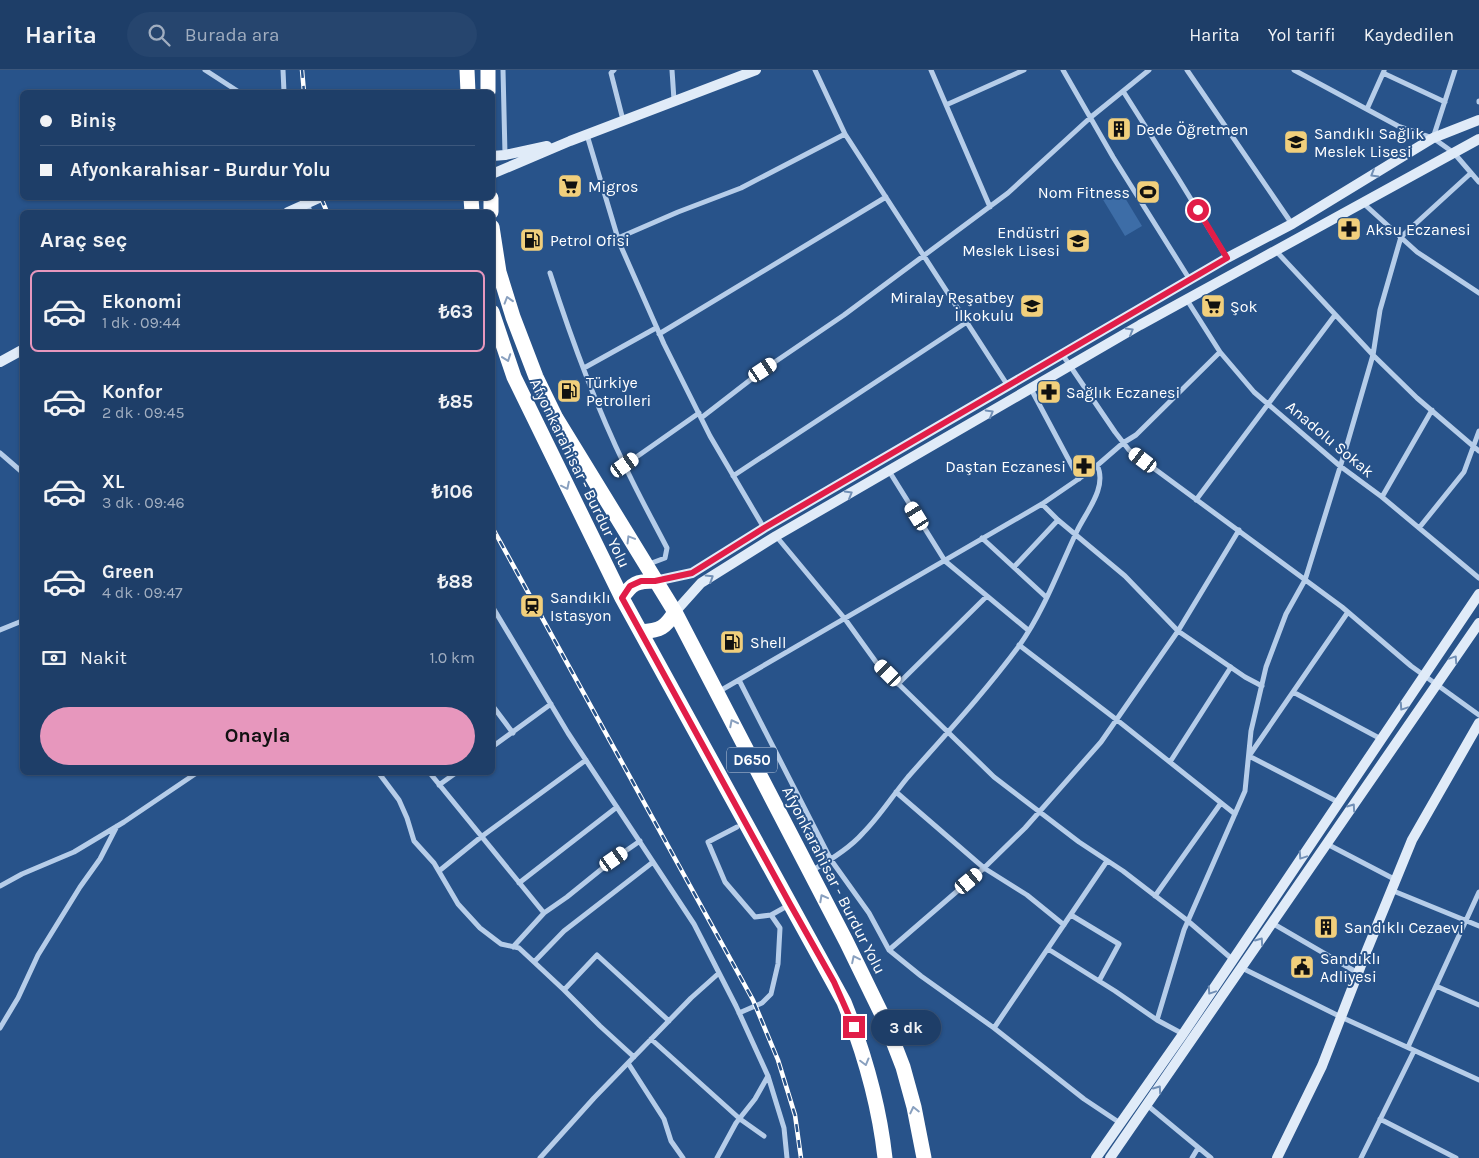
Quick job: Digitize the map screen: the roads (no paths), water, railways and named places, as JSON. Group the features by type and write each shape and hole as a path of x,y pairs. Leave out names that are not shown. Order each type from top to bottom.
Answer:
{"highway":[{"path":"467,70 468,90"},
{"path":"488,70 488,90"},
{"name":"Afyonkarahisar - Burdur Yolu","path":"495,246 499,272 513,317 536,377 556,418 675,612 846,941 886,1023 903,1067 924,1158"},
{"name":"Afyonkarahisar - Burdur Yolu","path":"495,321 514,378 622,598 834,982 854,1027 874,1093 885,1158"},
{"path":"622,598 630,586 641,581 655,581"},
{"path":"641,632 655,631 666,626 675,612"}],"street":[{"path":"206,70 236,90"},
{"path":"283,70 284,90"},
{"path":"502,70 505,155"},
{"path":"614,70 612,73 623,120"},
{"path":"672,70 674,100"},
{"path":"495,173 586,134 674,100 735,73 756,70"},
{"path":"815,70 845,134 1008,386"},
{"path":"930,70 990,206"},
{"path":"946,105 1024,70"},
{"path":"1063,70 1164,240 1190,280"},
{"path":"625,465 700,416 844,315 1008,194 1091,117 1149,70"},
{"path":"1187,70 1292,224"},
{"path":"1294,70 1398,126 1433,138 1454,153 1479,182"},
{"path":"1305,76 1308,70"},
{"path":"1433,138 1455,70"},
{"path":"1367,109 1384,72 1445,102"},
{"path":"1123,91 1227,258"},
{"path":"655,581 692,573 764,528 1227,258 1292,224 1433,138 1479,120"},
{"path":"586,134 618,238 656,328 700,416 764,528"},
{"path":"618,238 741,188 845,134"},
{"path":"675,612 701,583 776,536 1070,366 1479,139"},
{"path":"495,156 570,141"},
{"path":"1157,1020 1188,921 1245,791 1252,731 1266,667 1286,614 1305,580 1373,355 1380,310 1401,237 1471,173"},
{"path":"659,334 886,197"},
{"path":"1363,203 1417,252 1479,293"},
{"path":"293,210 307,204"},
{"path":"1276,251 1373,355 1479,451"},
{"path":"550,273 569,332 625,465 667,548 665,558 646,565"},
{"name":"Anadolu Sokak","path":"1187,300 1220,352 1254,392 1340,466 1382,497 1479,578"},
{"path":"1196,500 1335,315"},
{"path":"733,476 967,322"},
{"path":"584,368 616,352 656,328"},
{"path":"0,362 20,351"},
{"path":"717,692 1042,504 1079,479 1123,443 1136,435 1220,352"},
{"path":"1062,354 1129,450 1348,612 1411,666 1479,715"},
{"path":"1030,389 1079,479"},
{"path":"1382,497 1432,410"},
{"path":"1419,528 1464,472 1479,431"},
{"path":"0,453 20,470"},
{"path":"810,872 831,860 863,834 1019,645 1062,566 1100,484 1101,473 1097,465"},
{"path":"889,471 945,560 1028,630"},
{"path":"1042,504 1075,536 1125,576 1178,630 1245,678 1262,686"},
{"path":"1014,567 1058,520"},
{"path":"889,950 984,868 1040,812 1101,742 1178,630 1239,530"},
{"path":"776,536 845,619 876,662 994,777 1188,921 1232,959"},
{"path":"982,538 1046,597"},
{"path":"1096,1158 1479,594"},
{"path":"898,684 987,596"},
{"path":"495,611 586,760 694,924 739,1013 768,1076 784,1128 787,1158"},
{"path":"1249,756 1348,612"},
{"path":"0,630 20,622"},
{"path":"1110,1158 1479,622"},
{"path":"1019,645 1235,814"},
{"path":"1170,762 1231,667"},
{"path":"739,680 831,860 869,913 889,950 921,976 994,1028 1084,1099 1120,1124"},
{"path":"1293,692 1381,738"},
{"path":"495,745 551,704"},
{"path":"495,709 513,733"},
{"path":"1277,1158 1322,1066 1412,840 1479,722"},
{"path":"1249,756 1338,802"},
{"path":"439,871 586,760"},
{"path":"0,886 22,874 74,852 194,775"},
{"path":"380,775 408,818 414,841 434,862 458,904 480,928 501,944 519,948 634,1057"},
{"path":"431,775 544,913"},
{"path":"439,786 453,775"},
{"path":"896,792 984,868 1027,895 1064,925"},
{"path":"1155,896 1221,803"},
{"path":"519,883 617,807"},
{"path":"0,1028 18,998 38,955 80,887 100,859 117,826"},
{"path":"737,827 708,842 725,882 755,917 771,915 790,904"},
{"path":"513,947 544,913 640,841"},
{"path":"1327,844 1396,880"},
{"path":"994,1028 1108,861"},
{"path":"534,962 564,932 653,862"},
{"path":"1392,890 1479,926"},
{"path":"1408,1048 1479,892"},
{"path":"739,1013 762,1003 771,994 778,964 780,928 771,915"},
{"path":"1071,915 1119,944 1100,981"},
{"path":"1272,923 1358,973"},
{"path":"1048,949 1100,981 1157,1020 1182,1034"},
{"path":"564,990 597,955 668,1021"},
{"path":"1242,967 1341,1017 1479,1080"},
{"path":"540,1158 594,1098 668,1021 719,973"},
{"path":"1436,986 1479,1005"},
{"path":"651,1039 740,1119 764,1136"},
{"path":"1360,1158 1414,1051"},
{"path":"628,1063 664,1119 671,1141 683,1158"},
{"path":"717,1158 768,1076"},
{"path":"1147,1105 1211,1158"},
{"path":"1380,1119 1444,1155 1456,1158"},
{"path":"1192,1158 1198,1148"}],"railway":[{"path":"302,70 304,90"},
{"path":"322,200 326,210"},
{"path":"495,532 753,1000 778,1060 795,1115 801,1158"}],"place":[{"name":"Dede Öğretmen","path":"1119,129"},
{"name":"Sandıklı Sağlık Meslek Lisesi","path":"1296,142"},
{"name":"Migros","path":"570,186"},
{"name":"Nom Fitness","path":"1148,192"},
{"name":"Aksu Eczanesi","path":"1349,229"},
{"name":"Petrol Ofisi","path":"532,240"},
{"name":"Endüstri Meslek Lisesi","path":"1078,241"},
{"name":"Miralay Reşatbey İlkokulu","path":"1032,306"},
{"name":"Şok","path":"1213,306"},
{"name":"Türkiye Petrolleri","path":"569,391"},
{"name":"Sağlık Eczanesi","path":"1049,392"},
{"name":"Daştan Eczanesi","path":"1084,466"},
{"name":"Sandıklı Istasyon","path":"532,606"},
{"name":"Shell","path":"732,642"},
{"name":"Sandıklı Cezaevi","path":"1326,927"},
{"name":"Sandıklı Adliyesi","path":"1302,967"}]}
